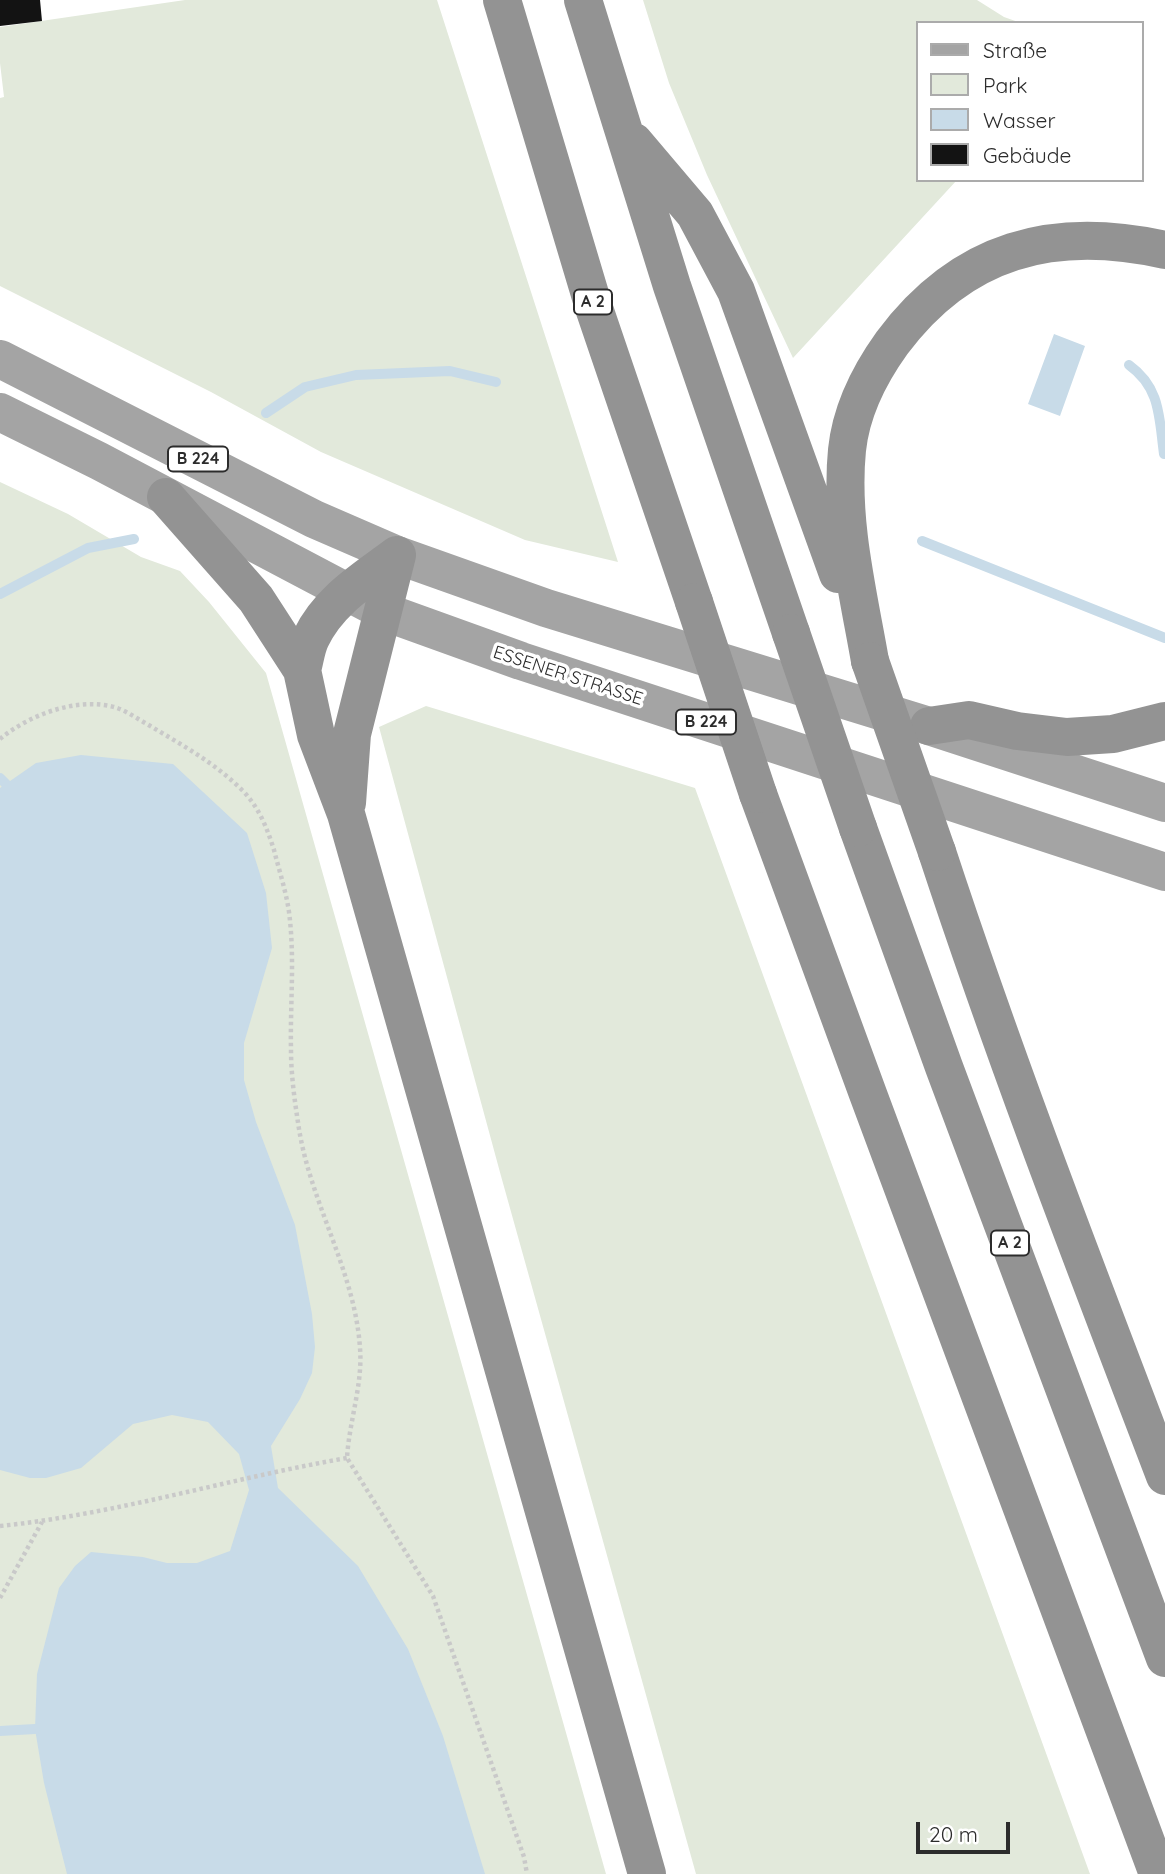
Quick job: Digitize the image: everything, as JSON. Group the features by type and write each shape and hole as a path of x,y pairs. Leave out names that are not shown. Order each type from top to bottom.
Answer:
{"highway":[{"name":"A 2","path":"502,0 595,311 758,794 1158,1874"},
{"name":"A 2","path":"583,0 672,286 858,828 944,1067 1165,1658"},
{"path":"624,130 695,214 736,291 870,661 968,947 1165,1476"},
{"path":"870,661 848,529 845,482 847,448 859,400 880,360 906,324 933,295 962,274 1023,247 1095,240 1129,242 1165,250"},
{"path":"166,497 256,599 302,670 316,735 346,814 647,1874"},
{"path":"302,670 310,640 324,615 345,593 397,555"},
{"path":"346,814 352,734 385,612 397,555"},
{"path":"929,726 969,720 1017,731 1067,737 1113,734 1165,721"},
{"path":"1072,1231 1095,1251 1165,1430"},
{"path":"1143,1833 1148,1874"}],"main road":[{"name":"B 224","path":"0,359 314,519 397,555 546,608 929,726 1165,803"},
{"name":"ESSENER STRASSE","path":"0,412 385,612 521,661 1165,872"}],"path":[{"path":"0,739 29,719 53,711 94,704 114,707 134,716 207,761 243,791 260,813 273,849 289,911 292,965 291,1052 301,1138 314,1189 349,1289 360,1346 361,1368 347,1458 433,1596 524,1857 527,1874"},
{"path":"0,1526 43,1522 288,1468 347,1458"},
{"path":"0,1598 43,1522"}],"green space":[{"path":"185,0 437,0 618,562 525,540 321,452 211,392 0,286 0,98 4,97 0,27"},
{"path":"643,0 977,0 1015,21 916,21 916,182 955,182 793,358 707,175 669,83"},
{"path":"0,482 68,514 141,557 180,571 209,602 266,673 606,1874 0,1874"},
{"path":"426,706 695,788 1090,1874 696,1874 379,727"}],"water":[{"path":"1054,334 1085,346 1060,416 1028,404"},
{"path":"81,755 173,764 247,833 266,893 272,948 244,1043 244,1080 256,1122 295,1225 312,1314 315,1347 312,1373 300,1399 271,1446 278,1488 358,1566 408,1649 443,1736 485,1874 67,1874 44,1783 35,1729 37,1674 59,1588 75,1566 91,1552 143,1557 167,1563 197,1563 230,1551 249,1490 239,1454 208,1422 172,1415 133,1424 81,1468 46,1478 30,1478 0,1470 0,788 36,763"}],"building":[{"path":"0,0 40,0 42,21 0,26"}],"waterway":[{"path":"1129,365 1153,394 1164,454"},
{"path":"266,413 305,387 356,375 450,371 496,382"},
{"path":"0,594 88,548 134,539"},
{"path":"922,541 1165,638"},
{"path":"0,778 6,784"},
{"path":"0,1731 35,1729"}]}
